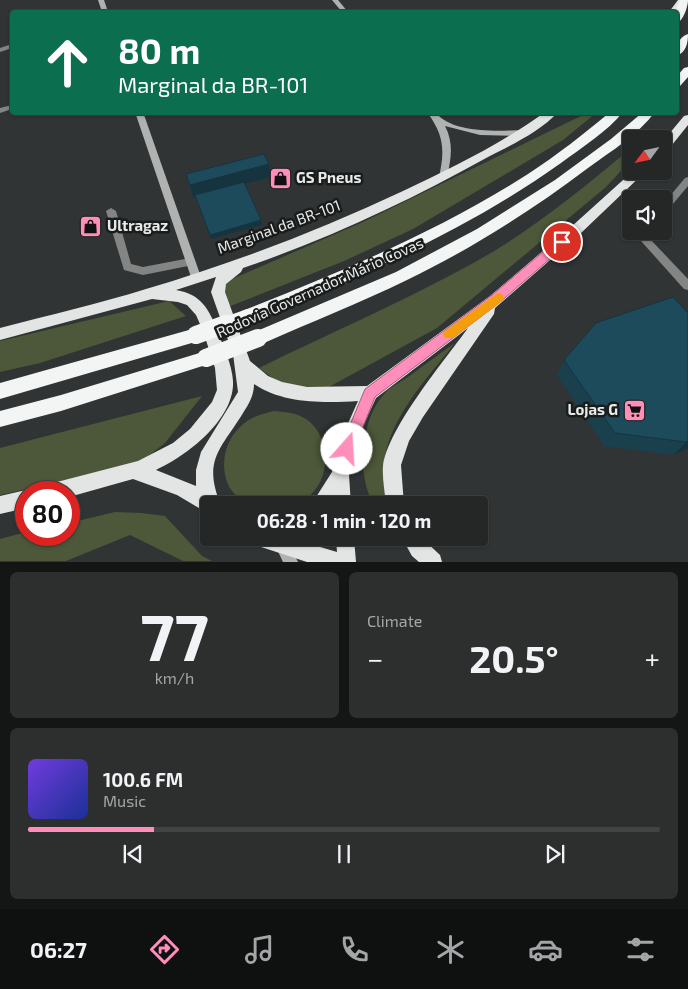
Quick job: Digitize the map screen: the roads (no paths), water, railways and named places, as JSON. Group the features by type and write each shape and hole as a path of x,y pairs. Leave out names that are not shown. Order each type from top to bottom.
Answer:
{"highway":[{"path":"675,10 684,0"},
{"path":"679,13 684,0"},
{"path":"679,49 688,37"},
{"path":"679,80 688,70"},
{"name":"Marginal da BR-101","path":"0,334 146,295 247,261 342,225 443,177 524,133 549,115"},
{"name":"Rodovia Governador Mário Covas","path":"0,419 70,400 206,358 258,338 412,270 521,210 606,150 647,115"},
{"name":"Rodovia Governador Mário Covas","path":"0,390 196,335 248,316 391,256 442,230 538,174 610,118"},
{"path":"672,137 688,118"},
{"path":"327,496 340,475 350,439 370,393 495,300 630,180"},
{"path":"207,496 204,484 204,466 216,440 246,392 243,364 218,292 218,285 224,276 247,261"},
{"path":"80,485 136,472 168,455 191,439 220,405 226,390 224,372 203,311 196,302 186,297 146,295"},
{"path":"395,496 392,465 402,438 417,412 495,300"},
{"path":"243,364 254,376 269,385 292,391 319,396 370,393"},
{"path":"136,472 176,484 200,497"},
{"path":"340,475 341,496"},
{"path":"0,505 15,502"},
{"path":"298,546 338,562"},
{"path":"346,546 347,562"},
{"path":"417,546 433,562"}],"main road":[{"path":"335,0 343,10"},
{"path":"140,115 196,277"},
{"path":"434,115 438,120 449,147 443,177"},
{"path":"438,120 460,130 478,134 524,133"},
{"path":"285,546 291,562"}],"street":[{"path":"672,199 688,180"},
{"path":"110,211 127,267 144,270 190,262"},
{"path":"645,240 688,286"}],"place":[{"name":"GS Pneus","path":"280,178"},
{"name":"Ultragaz","path":"91,226"},
{"name":"Lojas G","path":"634,410"}]}
